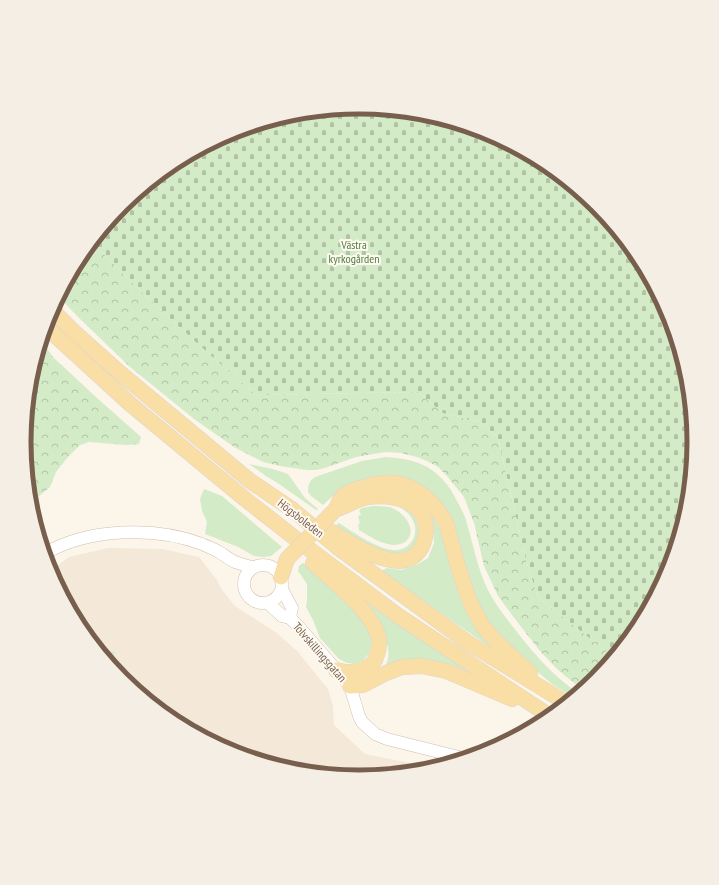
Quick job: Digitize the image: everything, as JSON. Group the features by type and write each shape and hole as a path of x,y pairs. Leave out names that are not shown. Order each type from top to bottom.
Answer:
{"main road":[{"name":"Högsboleden","path":"57,315 73,331 152,400 250,481 293,510 337,547 467,642 562,701"},
{"name":"Högsboleden","path":"50,331 129,403 245,499 305,546 397,615 546,713"},
{"path":"278,577 287,559 336,508 341,498 348,493 376,484 388,483 409,487 422,494 441,514 446,523 464,587 483,625 493,638 562,701"},
{"path":"293,510 362,549 386,559 398,561 408,559 420,551 424,543 426,527 423,516 419,510 404,500 368,497 359,499 346,506 336,508"},
{"path":"305,546 309,560 351,597 371,620 379,639 378,652 373,663 366,668 351,673 336,670"},
{"path":"350,686 364,685 386,673 402,667 422,666 446,671 545,713"}],"street":[{"path":"49,551 64,544 86,537 106,534 138,533 160,535 192,541 210,547 249,572 261,564 278,577 276,598 268,603"},
{"name":"Tolvskillingsgatan","path":"249,572 243,585 248,597 257,602 268,603 282,616 290,618 350,686"},
{"name":"Tolvskillingsgatan","path":"278,577 292,608 290,618"},
{"path":"350,686 362,722 375,734 387,739 456,757"}],"shaded area":[{"path":"108,548 163,549 199,557 235,606 277,633 298,652 328,689 333,706 334,725 365,754 422,765 360,771 295,765 254,754 195,727 160,703 127,675 86,625 65,588 56,567 69,557"}],"green space":[{"name":"Västra kyrkogården","path":"360,114 424,120 465,131 485,139 524,158 542,169 592,210 633,260 654,297 663,317 671,337 682,378 688,442 682,507 671,548 663,568 644,607 633,625 610,654 538,597 526,560 498,438 481,422 443,413 418,392 257,395 173,321 96,246 127,210 177,169 195,158 234,139 274,125 317,117"},
{"path":"96,246 173,321 257,395 418,392 443,413 481,422 498,438 526,560 538,597 610,654 592,675 579,686 556,668 540,651 498,596 484,566 474,523 464,497 438,467 417,457 401,453 386,452 356,457 316,470 306,470 263,462 234,447 194,419 130,367 63,301 75,278"},
{"path":"45,347 53,357 141,437 139,444 126,445 89,442 80,445 56,472 50,487 38,497 36,497 34,485 31,442 37,378"},
{"path":"386,457 406,459 431,469 445,481 465,517 481,574 495,603 538,658 562,681 574,690 569,695 552,684 508,645 486,621 478,604 448,512 335,494 323,505 308,492 309,483 315,477 362,461"},
{"path":"249,464 288,474 305,498 318,509 316,510"},
{"path":"204,489 222,496 282,547 271,556 254,556 238,547 205,534 207,522 202,511 200,499"},
{"path":"397,505 409,512 415,518 418,527 418,536 415,545 406,552 400,554 380,551 359,540 336,525 339,523 365,540 380,547 399,550 412,542 415,528 413,520"},
{"path":"373,506 389,507 404,516 408,521 411,532 405,542 397,545 384,543 359,530 358,524 360,524 358,516 361,515 359,510"},
{"path":"432,515 440,529 458,593 475,624 494,650 381,571 387,568 401,570 418,564 428,558 434,543"},
{"path":"303,563 332,587 352,608 369,630 371,648 368,655 362,661 355,664 347,663 339,659 320,638 306,607 307,584 298,571 299,566"},
{"path":"361,598 469,672 380,672 387,662 389,654 388,646 381,628"},
{"path":"106,650 115,652 113,656 110,656"}]}
